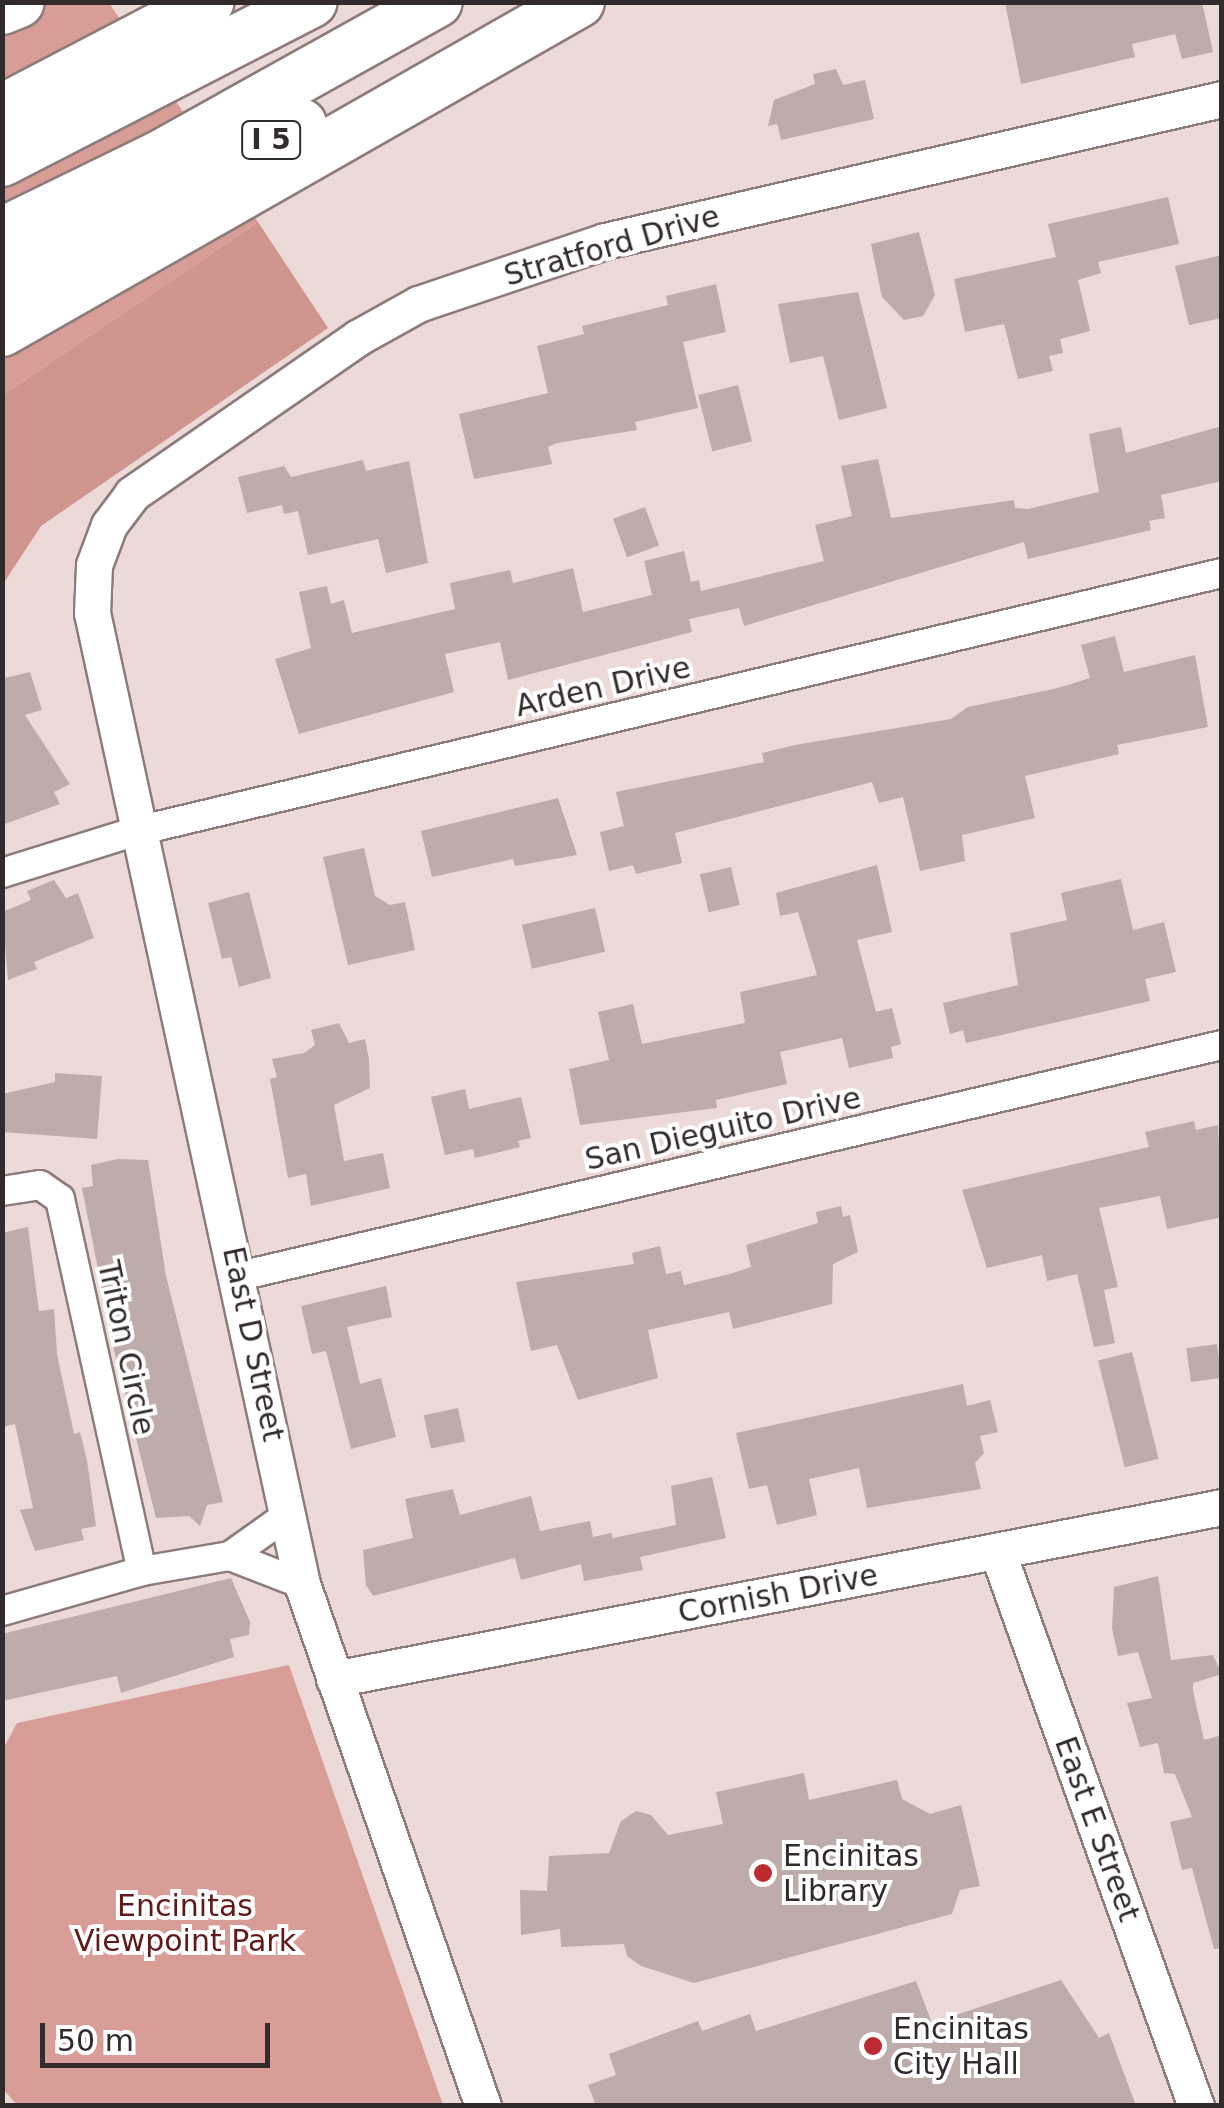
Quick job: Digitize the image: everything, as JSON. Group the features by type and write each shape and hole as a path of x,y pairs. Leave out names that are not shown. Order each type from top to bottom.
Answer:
{"highway":[{"path":"2,9 18,2"},
{"path":"2,110 208,2"},
{"path":"2,161 310,2"},
{"path":"2,233 158,156 436,2"},
{"name":"I 5","path":"2,277 539,2"},
{"path":"2,331 579,2"}],"street":[{"name":"Stratford Drive","path":"94,565 109,525 132,494 357,338 418,304 605,241 1222,99"},
{"name":"East D Street","path":"94,565 92,613 137,831 240,1276 302,1584 483,2106"},
{"name":"Arden Drive","path":"2,873 137,831 1222,573"},
{"name":"San Dieguito Drive","path":"240,1276 1222,1046"},
{"name":"Triton Circle","path":"2,1191 40,1185 60,1198 142,1571"},
{"name":"Cornish Drive","path":"334,1679 1222,1507"},
{"path":"2,1611 142,1571 230,1556 288,1514"},
{"name":"East E Street","path":"998,1553 1196,2106"},
{"path":"230,1556 302,1584"}],"green space":[{"path":"3,3 109,3 258,222 3,395"},
{"name":"Encinitas Viewpoint Park","path":"289,1665 443,2105 17,2105 2,2088 2,1751 17,1723"}],"shaded area":[{"path":"258,222 328,328 41,526 3,584 3,395"}],"building":[{"path":"1005,2 1202,2 1213,52 1182,59 1175,34 1132,44 1135,57 1021,84"},
{"path":"836,69 843,85 865,80 874,119 781,140 777,124 768,126 774,100 815,84 813,74"},
{"path":"1168,197 1179,244 1098,262 1101,273 1078,280 1090,331 1060,339 1063,353 1049,356 1053,371 1018,379 1004,324 965,332 954,279 1056,257 1048,224"},
{"path":"919,232 935,295 923,316 904,320 882,297 871,244"},
{"path":"1222,255 1222,318 1189,325 1175,266"},
{"path":"716,284 726,332 683,342 698,408 635,422 637,430 557,443 548,447 552,464 474,479 459,414 548,393 537,346 584,334 582,326 668,305 666,296"},
{"path":"858,292 887,408 839,420 823,356 790,363 778,304"},
{"path":"738,385 752,441 712,451 698,395"},
{"path":"1222,426 1222,481 1161,495 1165,518 1149,521 1151,530 1028,559 1024,542 744,626 739,608 689,619 692,632 508,680 500,642 445,654 454,692 299,734 275,659 311,648 299,592 327,586 331,604 344,600 352,633 455,609 450,583 510,570 513,583 573,568 583,612 652,595 644,561 684,551 691,582 699,580 701,591 824,561 815,525 852,516 841,466 878,459 891,518 1014,500 1015,508 1028,509 1099,492 1089,434 1121,427 1126,453"},
{"path":"363,460 366,471 409,461 428,563 386,573 378,539 308,555 298,511 284,514 282,505 247,513 238,477 284,466 291,477"},
{"path":"645,507 659,546 627,557 613,519"},
{"path":"1115,636 1124,672 1195,655 1208,727 1117,745 1119,754 1025,776 1035,818 962,835 965,861 920,871 903,797 879,803 872,782 675,833 682,863 636,874 633,865 609,871 600,832 624,826 616,792 764,762 762,753 795,745 951,719 968,707 1090,678 1081,645"},
{"path":"2,672 5,678 30,672 42,710 25,715 70,784 54,792 60,804 2,825"},
{"path":"558,798 577,855 515,866 513,859 432,877 421,831"},
{"path":"364,848 375,896 390,905 405,902 415,950 348,965 323,857"},
{"path":"877,865 892,932 857,940 876,1012 892,1008 901,1044 891,1047 893,1058 849,1068 842,1038 780,1052 787,1084 716,1100 717,1108 580,1125 569,1069 609,1060 598,1012 633,1004 642,1044 745,1023 740,992 817,975 798,912 780,916 776,893"},
{"path":"731,867 740,905 709,912 700,874"},
{"path":"1121,879 1133,930 1164,922 1176,972 1145,979 1150,1001 966,1043 963,1030 950,1034 943,1003 1018,985 1010,933 1067,920 1061,893"},
{"path":"54,880 66,898 78,893 94,938 34,962 37,969 8,980 2,912 31,900 27,891"},
{"path":"249,892 271,978 239,987 231,957 222,959 208,903"},
{"path":"595,908 605,952 532,969 522,925"},
{"path":"339,1023 349,1043 365,1039 369,1059 370,1088 334,1105 344,1161 383,1153 390,1188 311,1206 306,1174 288,1178 270,1079 277,1077 272,1059 304,1053 315,1045 311,1030"},
{"path":"55,1073 102,1076 97,1139 2,1132 2,1094 55,1082"},
{"path":"465,1089 469,1109 521,1097 531,1138 518,1141 520,1147 475,1158 473,1149 445,1155 431,1097"},
{"path":"1194,1121 1196,1130 1218,1125 1222,1217 1167,1229 1160,1196 1099,1208 1118,1287 1104,1290 1115,1343 1094,1347 1077,1274 1047,1281 1042,1255 987,1268 962,1190 1149,1147 1145,1132"},
{"path":"118,1159 148,1160 166,1276 223,1502 207,1505 200,1526 189,1516 156,1518 114,1350 82,1188 93,1186 91,1165"},
{"path":"841,1206 843,1217 850,1215 858,1252 833,1264 832,1304 733,1329 729,1312 648,1330 658,1378 578,1400 557,1345 531,1351 516,1282 634,1264 632,1253 660,1246 666,1274 681,1271 684,1285 751,1267 746,1245 818,1223 816,1212"},
{"path":"28,1227 39,1311 54,1309 57,1354 74,1434 80,1432 87,1460 96,1526 81,1529 84,1540 35,1551 20,1510 33,1508 15,1424 2,1427 2,1233"},
{"path":"386,1286 392,1317 347,1327 360,1384 381,1378 396,1437 351,1449 326,1351 312,1354 301,1306"},
{"path":"1217,1344 1222,1378 1191,1382 1186,1348"},
{"path":"1132,1352 1159,1459 1125,1467 1098,1360"},
{"path":"963,1384 967,1406 990,1400 998,1432 980,1436 984,1453 975,1463 981,1489 867,1508 859,1468 809,1479 817,1515 777,1525 767,1485 749,1489 736,1433"},
{"path":"458,1408 465,1441 431,1449 424,1415"},
{"path":"712,1477 726,1538 640,1557 643,1570 584,1581 581,1564 521,1580 515,1558 373,1596 366,1585 363,1550 413,1538 405,1499 453,1489 460,1515 531,1496 540,1531 590,1521 593,1537 611,1533 613,1538 676,1525 671,1486"},
{"path":"1158,1576 1171,1660 1213,1655 1222,1674 1193,1683 1193,1691 1204,1740 1222,1735 1222,1948 1214,1949 1192,1868 1182,1870 1170,1822 1192,1817 1175,1774 1164,1773 1158,1743 1140,1747 1127,1703 1152,1698 1138,1652 1118,1656 1112,1628 1114,1587"},
{"path":"231,1578 250,1622 249,1635 230,1639 234,1657 121,1693 117,1676 2,1701 2,1634"},
{"name":"Encinitas Library","path":"804,1773 809,1800 897,1780 902,1799 930,1814 961,1805 980,1886 960,1890 952,1914 694,1983 641,1966 627,1956 624,1944 561,1947 560,1929 521,1935 520,1890 547,1891 549,1856 609,1853 621,1821 636,1811 651,1815 668,1835 723,1824 716,1792"},
{"name":"Encinitas City Hall","path":"1061,1980 1099,2038 1109,2033 1136,2106 596,2106 588,2085 616,2075 609,2054 698,2021 702,2031 750,2014 756,2031 916,1981 932,2023"}],"place":[{"name":"Encinitas Library","path":"763,1873"},
{"name":"Encinitas City Hall","path":"873,2046"}]}
